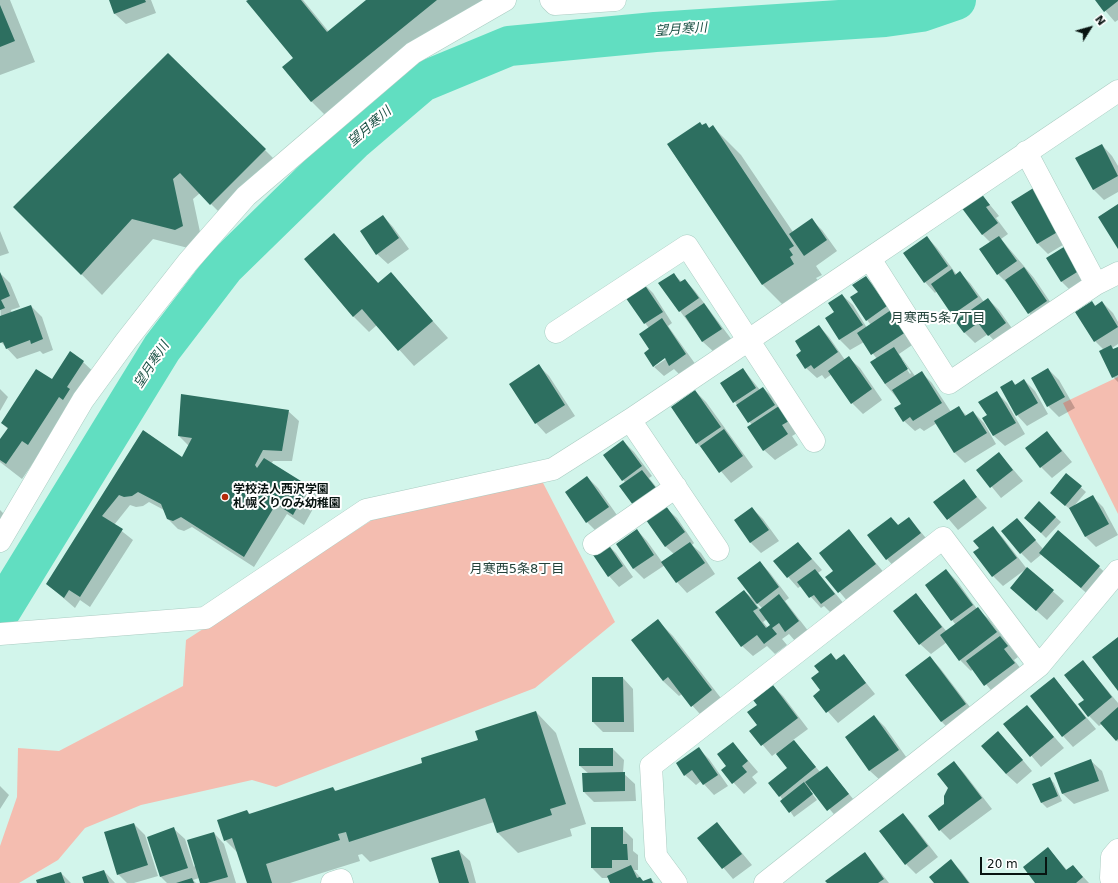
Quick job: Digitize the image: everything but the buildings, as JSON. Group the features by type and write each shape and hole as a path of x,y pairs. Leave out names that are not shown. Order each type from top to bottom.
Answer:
{"street":[{"path":"0,541 83,400 126,341 188,262 246,196 413,53 505,0"},
{"path":"551,0 555,4 615,0"},
{"path":"9,633 205,618 366,510 552,469 630,420 1118,91"},
{"path":"1026,152 1096,284"},
{"path":"556,332 687,246 814,441"},
{"path":"870,259 949,383 1096,284 1118,273"},
{"path":"630,420 718,550"},
{"path":"594,544 676,487"},
{"path":"676,883 656,856 651,766 943,538 1039,666"},
{"path":"765,883 1039,666 1118,571"},
{"path":"1111,880 1112,857 1118,850"},
{"path":"332,883 341,880 342,883"}],"shaded area":[{"path":"1118,377 1118,514 1063,403"},
{"path":"541,479 615,622 535,688 276,787 252,780 141,805 85,828 58,860 19,883 0,883 0,846 17,797 18,748 59,751 183,686 186,640 372,520"}],"waterway":[{"name":"望月寒川","path":"0,612 162,348 224,267 354,140 422,82 509,46 655,32 885,17 921,12 956,0"}],"place":[{"name":"学校法人西沢学園 札幌くりのみ幼稚園","path":"225,497"}],"district":[{"name":"月寒西5条7丁目","path":"938,319"},
{"name":"月寒西5条8丁目","path":"517,570"}]}
